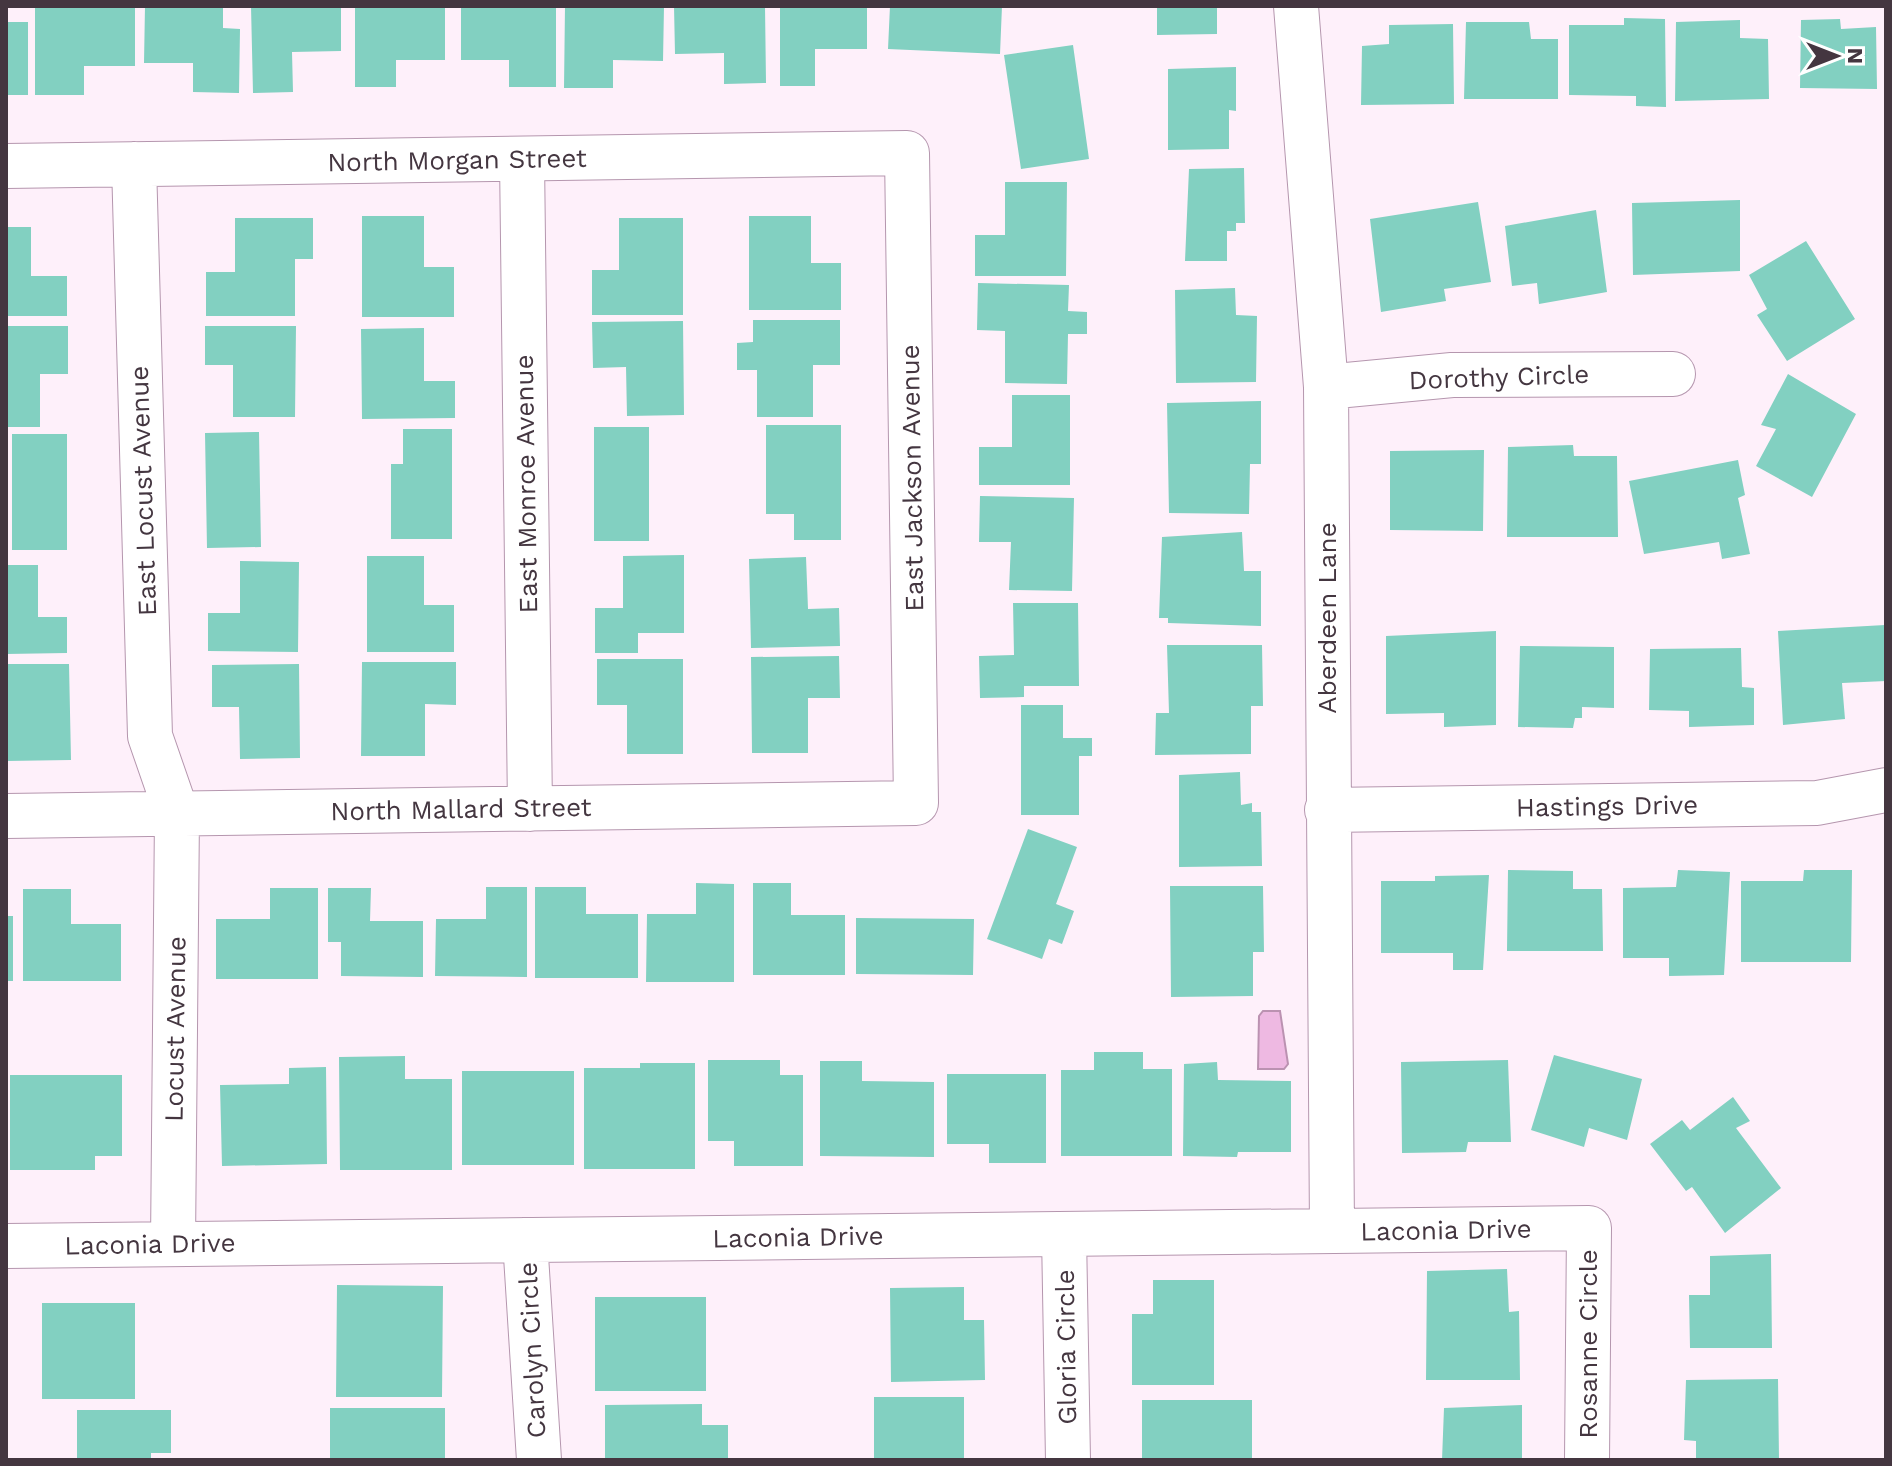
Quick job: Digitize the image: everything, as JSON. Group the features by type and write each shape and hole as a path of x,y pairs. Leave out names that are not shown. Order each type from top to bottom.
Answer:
{"street":[{"name":"Aberdeen Lane","path":"1296,6 1326,387 1332,1231"},
{"name":"North Morgan Street","path":"6,166 907,153"},
{"name":"East Jackson Avenue","path":"907,153 916,803"},
{"name":"East Monroe Avenue","path":"522,159 530,809"},
{"name":"East Locust Avenue","path":"134,164 150,736 177,814"},
{"name":"Dorothy Circle","path":"1326,387 1452,375 1673,374"},
{"name":"Hastings Drive","path":"1327,810 1817,803 1886,790"},
{"name":"North Mallard Street","path":"6,816 916,803"},
{"name":"Locust Avenue","path":"173,1244 177,814"},
{"name":"Laconia Drive","path":"6,1246 1589,1228"},
{"name":"Rosanne Circle","path":"1587,1460 1589,1228"},
{"name":"Gloria Circle","path":"1064,1234 1068,1460"},
{"name":"Carolyn Circle","path":"525,1240 539,1460"}],"shaded area":[{"path":"1263,1011 1280,1011 1288,1064 1284,1069 1258,1069 1259,1016"}],"building":[{"path":"35,6 135,6 135,66 84,66 84,95 35,95"},
{"path":"145,6 223,6 223,28 240,29 239,93 193,92 193,63 144,63"},
{"path":"251,6 341,6 341,51 292,52 293,92 253,93"},
{"path":"355,6 445,6 445,60 396,60 396,87 355,87"},
{"path":"461,6 556,6 556,87 509,87 509,60 461,60"},
{"path":"565,6 664,6 663,61 613,60 613,88 564,88"},
{"path":"674,6 765,6 766,83 724,84 724,53 675,54"},
{"path":"780,6 867,6 867,49 815,49 815,86 780,86"},
{"path":"890,6 1002,6 1000,54 888,49"},
{"path":"1157,6 1217,6 1217,34 1157,35"},
{"path":"1624,18 1665,19 1666,107 1636,106 1636,96 1569,95 1569,25 1624,25"},
{"path":"1840,19 1841,29 1876,27 1877,89 1800,88 1801,20"},
{"path":"1740,20 1740,38 1768,39 1769,99 1675,101 1676,22"},
{"path":"6,22 28,22 28,95 6,95"},
{"path":"1466,22 1529,22 1531,39 1558,39 1558,99 1464,99"},
{"path":"1453,24 1454,104 1361,105 1362,46 1389,44 1389,25"},
{"path":"1073,45 1089,159 1021,169 1004,55"},
{"path":"1236,67 1236,111 1229,110 1229,149 1168,150 1168,69"},
{"path":"1244,168 1245,223 1236,223 1236,231 1227,231 1227,261 1185,261 1189,169"},
{"path":"1005,182 1067,182 1066,276 975,276 975,235 1005,235"},
{"path":"1740,200 1740,271 1633,275 1632,203"},
{"path":"1478,202 1491,282 1444,289 1446,301 1381,312 1370,219"},
{"path":"1596,210 1607,292 1539,304 1537,283 1512,286 1505,226"},
{"path":"362,216 424,216 424,267 454,267 454,317 362,317"},
{"path":"749,216 811,216 811,263 841,263 841,310 749,310"},
{"path":"235,218 313,218 313,259 295,259 295,316 206,316 206,272 235,272"},
{"path":"619,218 683,218 683,315 592,315 592,270 619,270"},
{"path":"6,227 31,227 31,276 67,276 67,316 6,316"},
{"path":"1806,241 1855,319 1787,361 1757,315 1767,309 1749,275"},
{"path":"978,283 1069,285 1068,311 1087,312 1087,334 1068,334 1067,384 1005,383 1005,331 977,330"},
{"path":"1235,288 1236,315 1257,316 1256,382 1176,383 1175,290"},
{"path":"753,320 840,320 840,365 813,365 813,417 757,417 757,370 737,370 737,343 753,342"},
{"path":"683,321 684,415 627,416 626,367 593,368 592,322"},
{"path":"6,326 68,326 68,374 40,374 40,427 6,427"},
{"path":"205,326 296,326 295,417 233,417 233,365 205,365"},
{"path":"424,328 424,381 455,381 455,418 362,419 361,329"},
{"path":"1788,374 1856,414 1812,497 1756,466 1776,429 1761,425"},
{"path":"1012,395 1070,395 1070,485 979,485 979,447 1012,447"},
{"path":"1261,401 1261,464 1250,464 1249,514 1169,513 1167,403"},
{"path":"766,425 841,425 841,540 794,540 794,514 766,514"},
{"path":"594,427 649,427 649,541 594,541"},
{"path":"403,429 452,429 452,539 391,539 391,464 403,464"},
{"path":"259,432 261,547 207,548 205,433"},
{"path":"12,434 67,434 67,550 12,550"},
{"path":"1573,445 1574,456 1617,456 1618,537 1507,537 1508,447"},
{"path":"1484,450 1483,531 1390,530 1390,451"},
{"path":"1738,460 1745,495 1738,498 1750,554 1722,559 1719,542 1644,554 1629,481"},
{"path":"980,496 1074,498 1072,591 1009,590 1011,542 979,542"},
{"path":"1242,532 1244,571 1261,571 1261,626 1168,623 1168,618 1159,618 1162,537"},
{"path":"684,555 684,633 638,633 638,653 595,653 595,608 623,608 623,556"},
{"path":"367,556 424,556 424,605 454,605 454,652 367,652"},
{"path":"806,557 808,609 839,608 840,646 751,648 749,559"},
{"path":"240,561 299,562 298,652 208,651 208,613 240,613"},
{"path":"6,565 38,565 38,617 67,617 67,653 6,654"},
{"path":"1013,603 1078,603 1079,686 1024,686 1024,697 980,698 979,656 1014,655"},
{"path":"1885,625 1886,681 1842,683 1845,719 1783,725 1778,631"},
{"path":"1496,631 1496,725 1444,727 1444,713 1386,714 1386,636"},
{"path":"1167,645 1262,645 1263,706 1251,706 1251,754 1155,755 1156,713 1169,713"},
{"path":"1520,646 1614,647 1614,708 1582,707 1582,718 1575,718 1573,728 1518,727"},
{"path":"1741,648 1742,687 1754,688 1754,725 1689,727 1689,711 1649,710 1650,649"},
{"path":"839,656 840,698 808,698 808,753 752,753 751,657"},
{"path":"597,659 683,659 683,754 627,754 627,705 597,705"},
{"path":"362,662 456,662 456,705 425,704 425,756 361,756"},
{"path":"6,664 69,664 71,760 6,761"},
{"path":"299,664 300,758 240,759 239,707 212,707 212,665"},
{"path":"1021,705 1063,705 1063,738 1092,738 1092,756 1079,756 1079,815 1021,815"},
{"path":"1240,772 1241,805 1252,803 1252,812 1261,812 1262,866 1179,867 1179,775"},
{"path":"1028,829 1077,847 1056,904 1074,911 1062,944 1049,939 1042,959 987,939"},
{"path":"1508,870 1573,871 1573,889 1602,889 1603,951 1507,951"},
{"path":"1678,870 1730,872 1724,975 1669,976 1669,958 1623,958 1623,888 1676,887"},
{"path":"1804,870 1852,870 1851,962 1741,962 1741,881 1803,881"},
{"path":"1489,875 1483,970 1453,970 1453,953 1381,953 1381,881 1435,881 1435,876"},
{"path":"696,883 734,884 734,982 646,982 647,914 696,914"},
{"path":"753,883 791,883 791,915 845,915 845,975 753,975"},
{"path":"1170,886 1263,886 1264,952 1253,952 1253,996 1171,997"},
{"path":"486,887 527,887 527,977 435,976 436,919 486,919"},
{"path":"535,887 586,887 586,914 638,914 638,978 535,978"},
{"path":"270,888 318,888 318,979 216,979 216,919 270,919"},
{"path":"328,888 371,888 370,921 423,921 423,977 341,976 341,942 328,942"},
{"path":"23,889 71,889 71,924 121,924 121,981 23,981"},
{"path":"6,916 13,916 13,981 6,981"},
{"path":"856,918 974,919 973,975 856,974"},
{"path":"1094,1052 1143,1052 1143,1069 1172,1069 1172,1156 1061,1156 1061,1070 1094,1070"},
{"path":"1554,1055 1642,1079 1627,1140 1589,1128 1584,1147 1531,1130"},
{"path":"405,1056 405,1079 452,1079 452,1170 340,1170 339,1057"},
{"path":"708,1060 780,1060 780,1075 803,1075 803,1166 734,1166 734,1141 708,1141"},
{"path":"1508,1060 1511,1142 1468,1142 1466,1152 1402,1153 1401,1062"},
{"path":"820,1061 862,1061 862,1081 934,1082 934,1157 820,1156"},
{"path":"1217,1062 1218,1080 1291,1081 1291,1152 1238,1152 1237,1157 1183,1156 1184,1064"},
{"path":"640,1063 695,1063 695,1169 584,1169 584,1068 640,1068"},
{"path":"326,1067 327,1164 222,1166 220,1085 289,1084 289,1068"},
{"path":"462,1071 574,1071 574,1165 462,1165"},
{"path":"947,1074 1046,1074 1046,1163 989,1163 989,1144 947,1144"},
{"path":"10,1075 122,1075 122,1156 95,1156 95,1170 10,1170"},
{"path":"1733,1097 1750,1121 1736,1128 1781,1188 1725,1233 1692,1187 1686,1191 1650,1144 1682,1120 1690,1130"},
{"path":"1771,1254 1772,1348 1690,1348 1689,1295 1710,1295 1710,1256"},
{"path":"1507,1269 1509,1312 1519,1311 1520,1380 1426,1380 1427,1271"},
{"path":"1153,1280 1214,1280 1214,1385 1132,1385 1132,1314 1153,1314"},
{"path":"337,1285 443,1286 442,1397 336,1397"},
{"path":"964,1287 964,1320 984,1320 985,1380 891,1382 890,1288"},
{"path":"595,1297 706,1297 706,1391 595,1391"},
{"path":"42,1303 135,1303 135,1399 42,1399"},
{"path":"1778,1379 1779,1460 1696,1460 1696,1441 1684,1440 1686,1380"},
{"path":"874,1397 964,1397 964,1460 874,1460"},
{"path":"1142,1400 1252,1400 1252,1460 1142,1460"},
{"path":"702,1404 702,1425 728,1425 728,1460 605,1460 605,1405"},
{"path":"1522,1405 1522,1460 1442,1460 1444,1408"},
{"path":"330,1408 445,1408 445,1460 330,1460"},
{"path":"77,1410 171,1410 171,1453 151,1453 151,1460 77,1460"}]}
